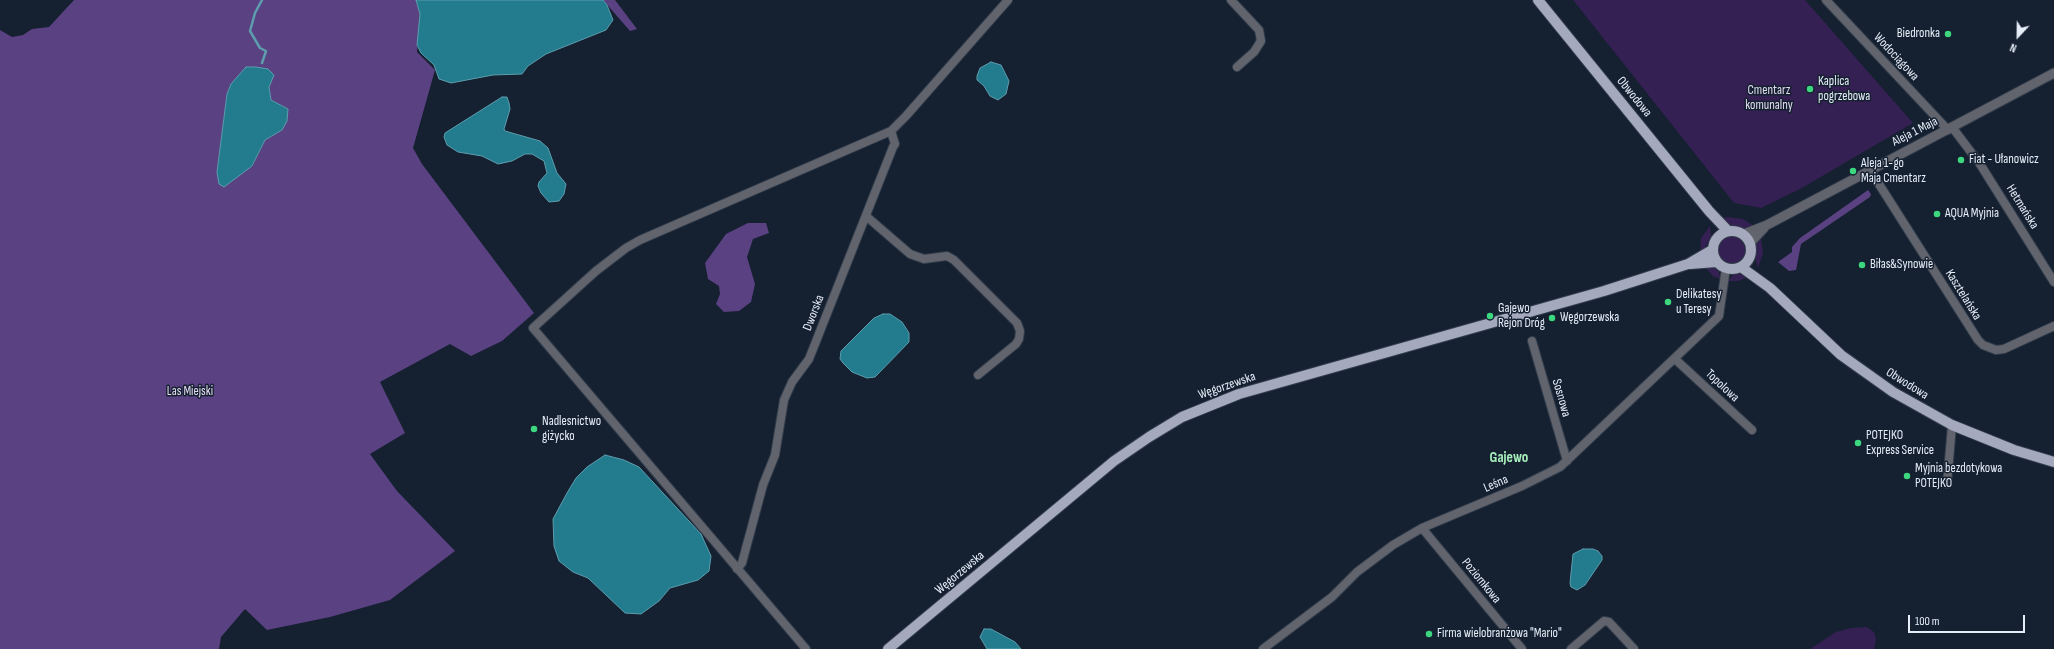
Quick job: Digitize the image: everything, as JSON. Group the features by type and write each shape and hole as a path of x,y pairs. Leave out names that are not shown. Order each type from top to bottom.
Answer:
{"main road":[{"name":"Obwodowa","path":"1538,0 1709,211 1728,230"},
{"name":"Obwodowa","path":"1709,211 1717,236"},
{"path":"1728,230 1739,232 1747,239 1751,251 1749,259 1741,267 1731,269 1726,268 1716,262 1712,250 1717,236 1728,230"},
{"name":"Węgorzewska","path":"888,649 1114,461 1149,437 1188,415 1239,394 1552,307 1688,264 1712,250"},
{"name":"Obwodowa","path":"1749,259 1770,288"},
{"name":"Węgorzewska","path":"1688,264 1716,262"},
{"name":"Obwodowa","path":"1741,267 1770,288 1825,340 1859,368 1909,401 1952,425 2014,450 2054,462"}],"street":[{"path":"806,649 533,328 602,266 626,248 640,240 891,131 1008,0"},
{"name":"Wodociągowa","path":"1826,0 1950,128"},
{"path":"1236,1 1258,30 1261,41 1254,52 1237,67"},
{"name":"Aleja 1 Maja","path":"1747,239 1767,225 2054,73"},
{"name":"Hetmańska","path":"1950,128 1984,170 2054,282"},
{"name":"Dworska","path":"737,569 742,563 763,485 775,455 781,414 788,391 810,359 895,144 891,131"},
{"name":"Kasztelańska","path":"1870,170 1978,340 1983,345 1996,350 2004,349 2054,326"},
{"path":"866,216 910,254 924,259 947,256 954,260 1017,323 1020,331 1019,339 1016,344 978,375"},
{"name":"Leśna","path":"1262,649 1332,597 1375,558 1422,528 1535,480 1567,462 1719,316 1726,268"},
{"name":"Sosnowa","path":"1532,341 1567,462"},
{"name":"Topolowa","path":"1675,359 1752,430"},
{"path":"1947,484 1952,425"},
{"name":"Poziomkowa","path":"1422,528 1522,649"},
{"path":"1571,649 1604,621 1609,622 1634,649"}],"green space":[{"name":"Las Miejski","path":"74,0 416,0 420,14 417,52 435,70 413,148 422,164 534,313 502,341 471,356 450,344 380,382 405,433 370,454 397,491 455,551 390,600 330,617 267,630 245,609 221,637 219,649 0,649 0,30 12,37 23,35 32,29 49,27","holes":["231,84 269,86 271,100 288,109 282,130 265,140 252,167 217,172 227,94"]},
{"path":"603,0 615,0 637,29 630,31"},
{"name":"Cmentarz komunalny","path":"1573,0 1805,0 1913,123 1800,189 1761,208 1734,203"},
{"path":"1868,190 1871,194 1870,197 1801,244 1796,270 1789,271 1778,262 1792,252 1792,247 1800,238"},
{"path":"1728,217 1743,219 1754,226 1744,229 1732,226 1721,218"},
{"path":"748,223 766,223 769,233 753,239 747,257 755,284 751,302 739,311 724,312 716,304 720,294 719,286 708,279 705,263 726,234"},
{"path":"1710,226 1711,236 1705,248 1700,252 1701,238"},
{"path":"1731,236 1741,240 1745,250 1741,260 1731,264 1721,260 1717,250 1721,240"},
{"path":"1761,238 1763,253 1758,268 1754,255 1756,244"},
{"path":"1704,266 1715,268 1719,272 1720,279 1713,276"},
{"path":"1735,273 1740,273 1749,277 1738,281 1728,281"},
{"path":"1867,627 1874,632 1876,639 1874,649 1810,649 1836,632 1851,628"}],"water":[{"path":"416,0 603,0 607,5 613,20 606,30 546,54 528,66 522,74 493,75 451,83 439,79 434,65 421,53 417,45 420,14"},
{"path":"991,62 1001,65 1009,81 1006,94 998,100 990,96 984,86 977,80 980,68"},
{"path":"246,67 268,69 274,75 269,87 271,100 288,109 287,121 282,130 265,140 252,166 224,187 219,184 217,172 227,94 231,84"},
{"path":"502,97 507,97 510,109 504,129 505,131 540,141 548,148 557,173 566,184 564,194 559,201 549,202 541,193 538,186 539,182 547,173 544,161 532,154 525,154 512,161 498,164 482,156 458,152 447,145 444,137 445,133"},
{"path":"883,314 890,314 902,322 909,333 909,342 875,377 867,378 852,372 843,363 840,359 841,351 874,318"},
{"path":"605,455 624,460 639,467 701,534 711,556 709,571 698,580 670,588 659,601 641,614 625,613 588,578 573,572 559,561 554,546 553,519 567,493 576,478 587,467"},
{"path":"1583,549 1593,549 1598,551 1602,556 1602,560 1585,585 1577,590 1571,587 1570,583 1573,554"},
{"path":"984,629 991,629 1015,642 1021,649 987,649 980,637"}],"waterway":[{"path":"262,0 255,13 250,31 260,48 266,51 262,63"}],"place":[{"name":"Biedronka","path":"1948,34"},
{"name":"Kaplica pogrzebowa","path":"1810,89"},
{"name":"Fiat - Ułanowicz","path":"1961,160"},
{"name":"Aleja 1-go Maja Cmentarz","path":"1853,171"},
{"name":"AQUA Myjnia","path":"1937,214"},
{"name":"Biłas&Synowie","path":"1862,265"},
{"name":"Delikatesy u Teresy","path":"1668,302"},
{"name":"Gajewo Rejon Dróg","path":"1490,316"},
{"name":"Węgorzewska","path":"1552,318"},
{"name":"Nadlesnictwo giżycko","path":"534,429"},
{"name":"POTEJKO Express Service","path":"1858,443"},
{"name":"Myjnia bezdotykowa POTEJKO","path":"1907,476"},
{"name":"Firma wielobranżowa \"Mario\"","path":"1429,634"}],"district":[{"name":"Gajewo","path":"1509,458"}]}
